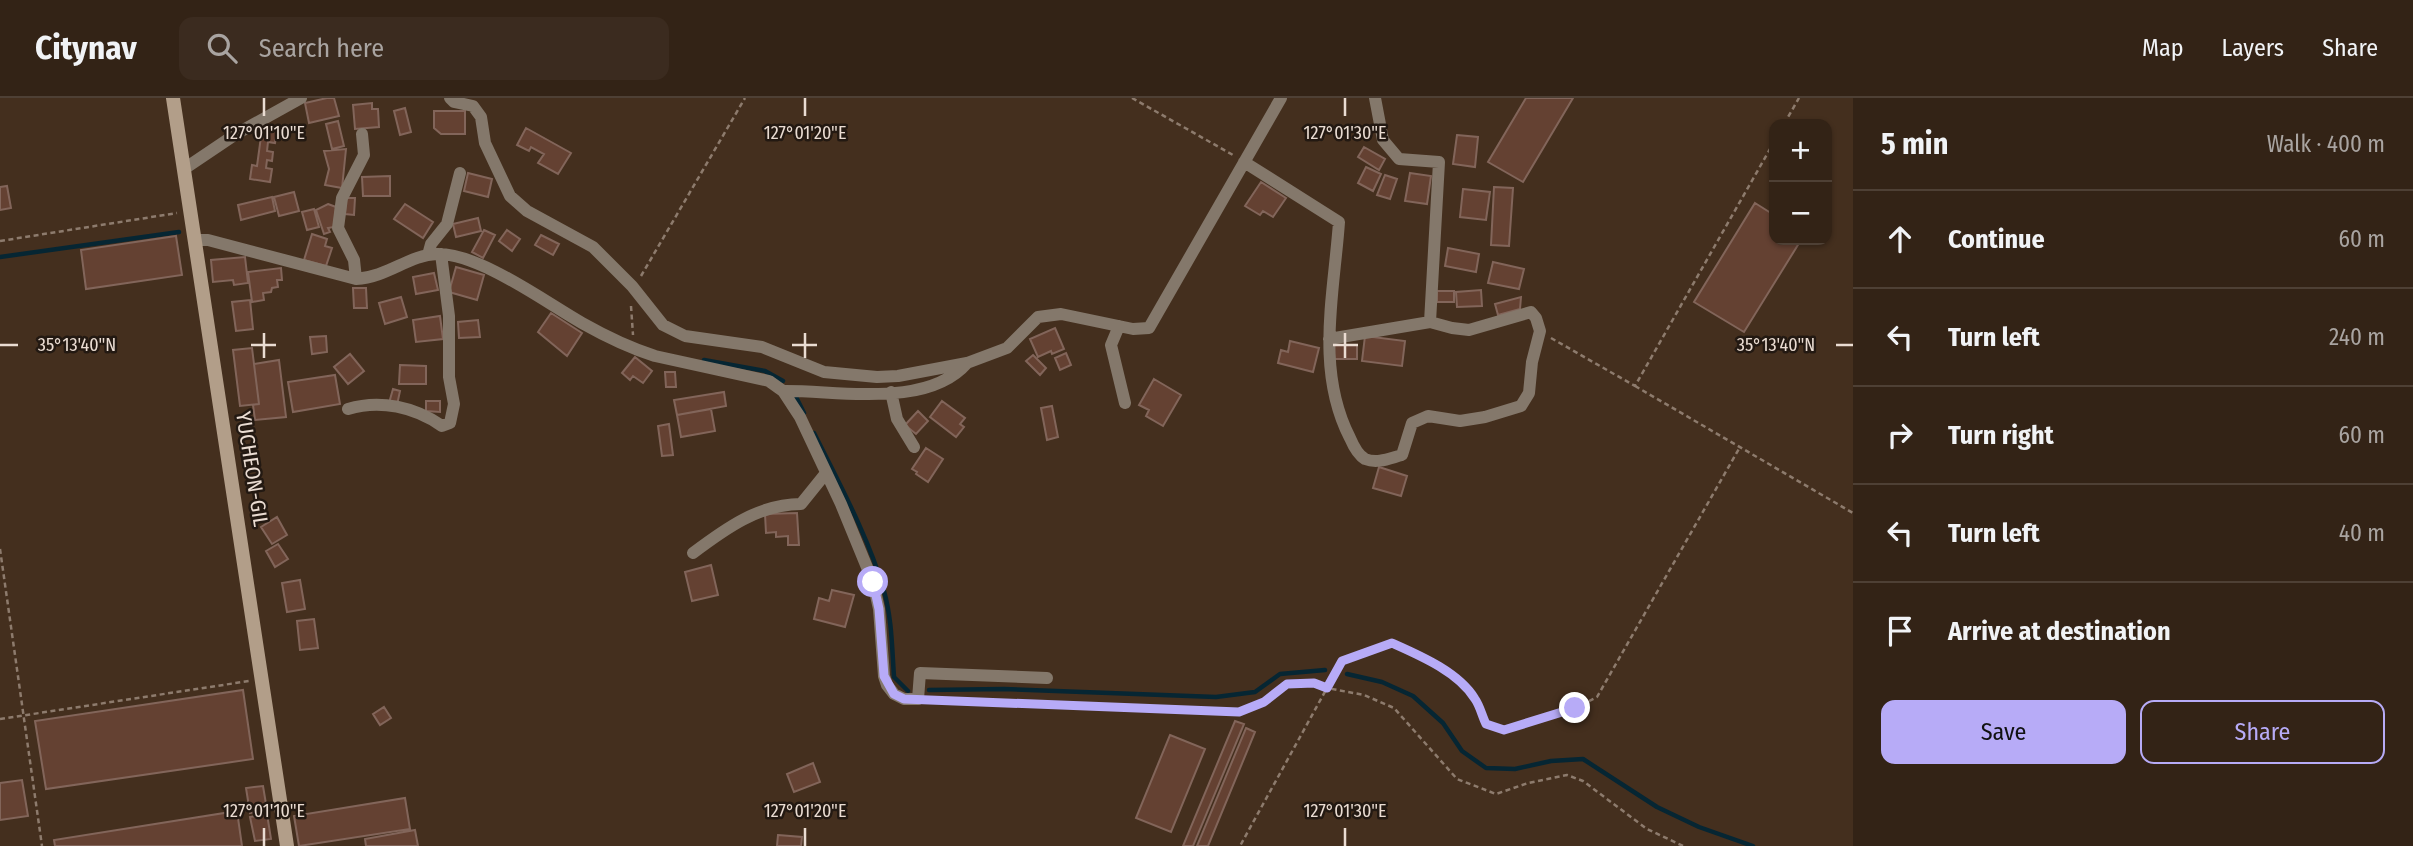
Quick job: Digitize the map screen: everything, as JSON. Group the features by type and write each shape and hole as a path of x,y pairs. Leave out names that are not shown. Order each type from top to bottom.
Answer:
{"street":[{"name":"YUCHEON-GIL","path":"173,98 288,846"},
{"path":"184,169 236,134 300,98"},
{"path":"450,98 454,102 472,106 481,117 485,143 510,195 527,211 593,247 632,286 663,325 685,336 762,347 824,372 877,377 898,376 967,363 1007,348 1038,317 1061,314 1133,329 1149,328 1281,98"},
{"path":"1376,98 1383,140 1399,159 1439,162 1430,322"},
{"path":"355,279 354,260 338,228 342,198 364,155 362,134"},
{"path":"1244,162 1339,222 1329,339 1329,375 1343,426 1364,458 1382,461 1402,455 1412,423 1428,416 1460,421 1521,407 1529,393 1532,362 1540,331 1531,312 1469,330 1430,322 1329,339"},
{"path":"348,409 366,404 382,404 425,415 442,426 450,423 454,404 449,377 449,316 431,244 447,224 460,173"},
{"path":"195,240 208,240 355,279 379,276 434,255 460,257 489,269 592,328 633,348 655,356 769,381 783,391 800,417 873,582 879,609 884,676 894,694 904,699 918,699 920,673 1047,678"},
{"path":"1119,326 1111,345 1125,403"},
{"path":"783,391 915,391 946,381 967,363"},
{"path":"891,392 897,419 914,447"},
{"path":"693,553 746,517 782,505 801,505 826,473"}],"path":[{"path":"633,348 634,328 629,290 652,258 745,98"},
{"path":"1132,98 1244,162"},
{"path":"1787,119 1799,98"},
{"path":"1635,386 1769,151"},
{"path":"0,241 191,211"},
{"path":"1540,331 1853,513"},
{"path":"1240,846 1342,661 1392,643 1431,661 1453,677 1474,697 1486,724 1504,730 1575,708 1597,697 1740,447"},
{"path":"0,549 42,846"},
{"path":"0,719 262,678"},
{"path":"918,699 1239,712 1264,702 1287,684 1314,683 1364,695 1394,708 1457,779 1496,794 1528,783 1567,775 1583,781 1647,829 1683,846"}],"building":[{"path":"334,98 339,116 309,123 305,103"},
{"path":"1526,98 1573,98 1523,182 1488,162"},
{"path":"372,103 372,109 378,109 379,127 355,129 353,105"},
{"path":"405,108 411,132 400,135 394,111"},
{"path":"434,111 465,111 465,134 441,134 434,128"},
{"path":"338,121 344,146 332,149 326,124"},
{"path":"526,128 571,153 558,174 538,163 544,154 531,147 529,151 517,145"},
{"path":"262,129 277,131 275,143 268,142 267,151 273,152 272,161 267,160 266,168 272,169 270,182 250,179 252,165 257,166"},
{"path":"1457,135 1478,137 1475,167 1453,164"},
{"path":"1364,147 1385,159 1379,170 1358,157"},
{"path":"346,149 342,188 325,185 329,169 324,151"},
{"path":"1366,167 1381,174 1373,191 1358,183"},
{"path":"468,173 492,179 488,197 464,191"},
{"path":"1410,173 1431,176 1427,204 1405,201"},
{"path":"1385,175 1397,179 1390,199 1377,195"},
{"path":"390,176 390,196 363,196 362,177"},
{"path":"1261,182 1286,198 1273,217 1263,211 1260,215 1245,206"},
{"path":"7,186 11,208 0,210 0,187"},
{"path":"1494,187 1513,188 1509,246 1491,245"},
{"path":"1463,189 1490,192 1486,220 1460,217"},
{"path":"294,192 299,211 279,216 274,197"},
{"path":"272,197 275,211 241,220 238,205"},
{"path":"346,198 355,198 354,215 345,214"},
{"path":"1755,203 1769,212 1769,245 1798,245 1744,332 1694,302"},
{"path":"328,204 336,207 334,227 328,228 330,232 324,234 316,210"},
{"path":"405,204 433,222 423,238 394,219"},
{"path":"314,209 319,227 307,230 302,212"},
{"path":"478,218 481,231 456,237 453,224"},
{"path":"484,230 495,235 483,258 472,252"},
{"path":"507,230 520,239 512,251 499,241"},
{"path":"312,234 327,239 325,246 332,248 326,266 304,260"},
{"path":"541,235 559,244 553,255 535,245"},
{"path":"176,236 182,275 86,289 81,250"},
{"path":"1448,248 1479,254 1476,272 1445,266"},
{"path":"245,257 248,283 234,285 233,280 213,282 211,260"},
{"path":"1493,262 1524,269 1519,289 1488,283"},
{"path":"456,267 484,275 477,300 449,292"},
{"path":"281,268 282,280 277,280 278,287 263,293 264,300 252,302 248,272"},
{"path":"434,273 438,290 416,294 413,277"},
{"path":"353,288 366,288 367,308 354,308"},
{"path":"1481,290 1482,306 1457,307 1456,292"},
{"path":"1437,291 1454,291 1454,302 1437,302"},
{"path":"401,297 407,317 385,324 379,303"},
{"path":"1521,297 1520,309 1498,315 1495,304"},
{"path":"250,300 253,329 236,331 232,302"},
{"path":"551,313 582,333 567,356 538,332"},
{"path":"440,316 443,339 416,342 413,320"},
{"path":"478,320 480,337 459,338 458,322"},
{"path":"1055,328 1064,349 1038,357 1030,339"},
{"path":"326,336 327,352 312,354 310,337"},
{"path":"1365,336 1405,341 1402,366 1362,361"},
{"path":"1290,341 1319,348 1313,372 1278,363 1281,350 1288,352"},
{"path":"1333,345 1357,345 1357,359 1333,359"},
{"path":"252,348 259,404 240,406 233,350"},
{"path":"1066,353 1071,365 1060,370 1055,358"},
{"path":"350,354 364,371 348,384 334,367"},
{"path":"1033,355 1046,368 1040,375 1026,361"},
{"path":"635,357 652,371 643,383 633,376 630,380 622,373"},
{"path":"279,360 286,417 255,420 253,405 259,404 254,364"},
{"path":"400,365 426,366 426,384 399,384"},
{"path":"665,372 675,372 676,387 666,387"},
{"path":"335,375 340,404 293,412 288,382"},
{"path":"1154,379 1181,395 1163,426 1146,416 1149,410 1139,405"},
{"path":"393,389 400,391 397,405 389,403"},
{"path":"724,392 726,406 677,415 674,400"},
{"path":"426,401 440,401 440,412 426,411"},
{"path":"942,401 965,418 960,424 964,427 956,437 930,417"},
{"path":"1052,406 1058,437 1047,440 1041,408"},
{"path":"711,409 715,431 681,437 677,415"},
{"path":"918,411 928,421 916,434 905,425"},
{"path":"669,424 673,455 662,456 658,426"},
{"path":"926,448 943,459 928,482 912,469"},
{"path":"1379,467 1407,476 1401,496 1373,488"},
{"path":"797,513 799,545 788,545 788,536 776,537 776,532 766,533 765,514"},
{"path":"277,517 287,535 272,544 261,527"},
{"path":"278,544 288,559 275,567 266,551"},
{"path":"711,565 718,595 692,601 685,572"},
{"path":"300,580 305,609 287,612 282,583"},
{"path":"832,590 854,595 845,627 814,619 819,598 829,601"},
{"path":"314,619 318,648 300,650 297,621"},
{"path":"243,690 253,759 46,789 35,721"},
{"path":"384,707 391,718 380,725 373,714"},
{"path":"1235,721 1244,724 1193,846 1183,846"},
{"path":"1246,728 1255,732 1208,846 1197,846"},
{"path":"1170,735 1205,749 1171,832 1136,818"},
{"path":"813,763 820,782 794,792 787,774"},
{"path":"22,780 28,816 0,820 0,783"},
{"path":"263,786 267,810 250,813 246,788"},
{"path":"405,798 410,829 299,846 294,816"},
{"path":"237,811 242,846 55,846 54,840"},
{"path":"267,814 271,839 255,841 250,817"},
{"path":"415,830 418,846 366,846 365,839"},
{"path":"778,835 802,837 801,846 777,846"}],"waterway":[{"path":"0,257 179,232"},
{"path":"704,360 765,371 783,381"},
{"path":"795,395 804,413"},
{"path":"814,433 853,511 878,571 889,612 894,677 908,691"},
{"path":"929,690 1004,689 1216,697 1255,692 1280,674 1325,670"},
{"path":"1347,674 1382,682 1413,696 1443,723 1462,751 1486,768 1515,769 1551,761 1583,759 1657,807 1699,827 1753,846"}],"route":[{"path":"873,582 879,609 884,676 894,694 904,699 1167,707 1239,712 1264,702 1287,684 1314,683 1327,688 1342,661 1392,643 1431,661 1453,677 1474,697 1486,724 1504,730 1575,708"}]}
